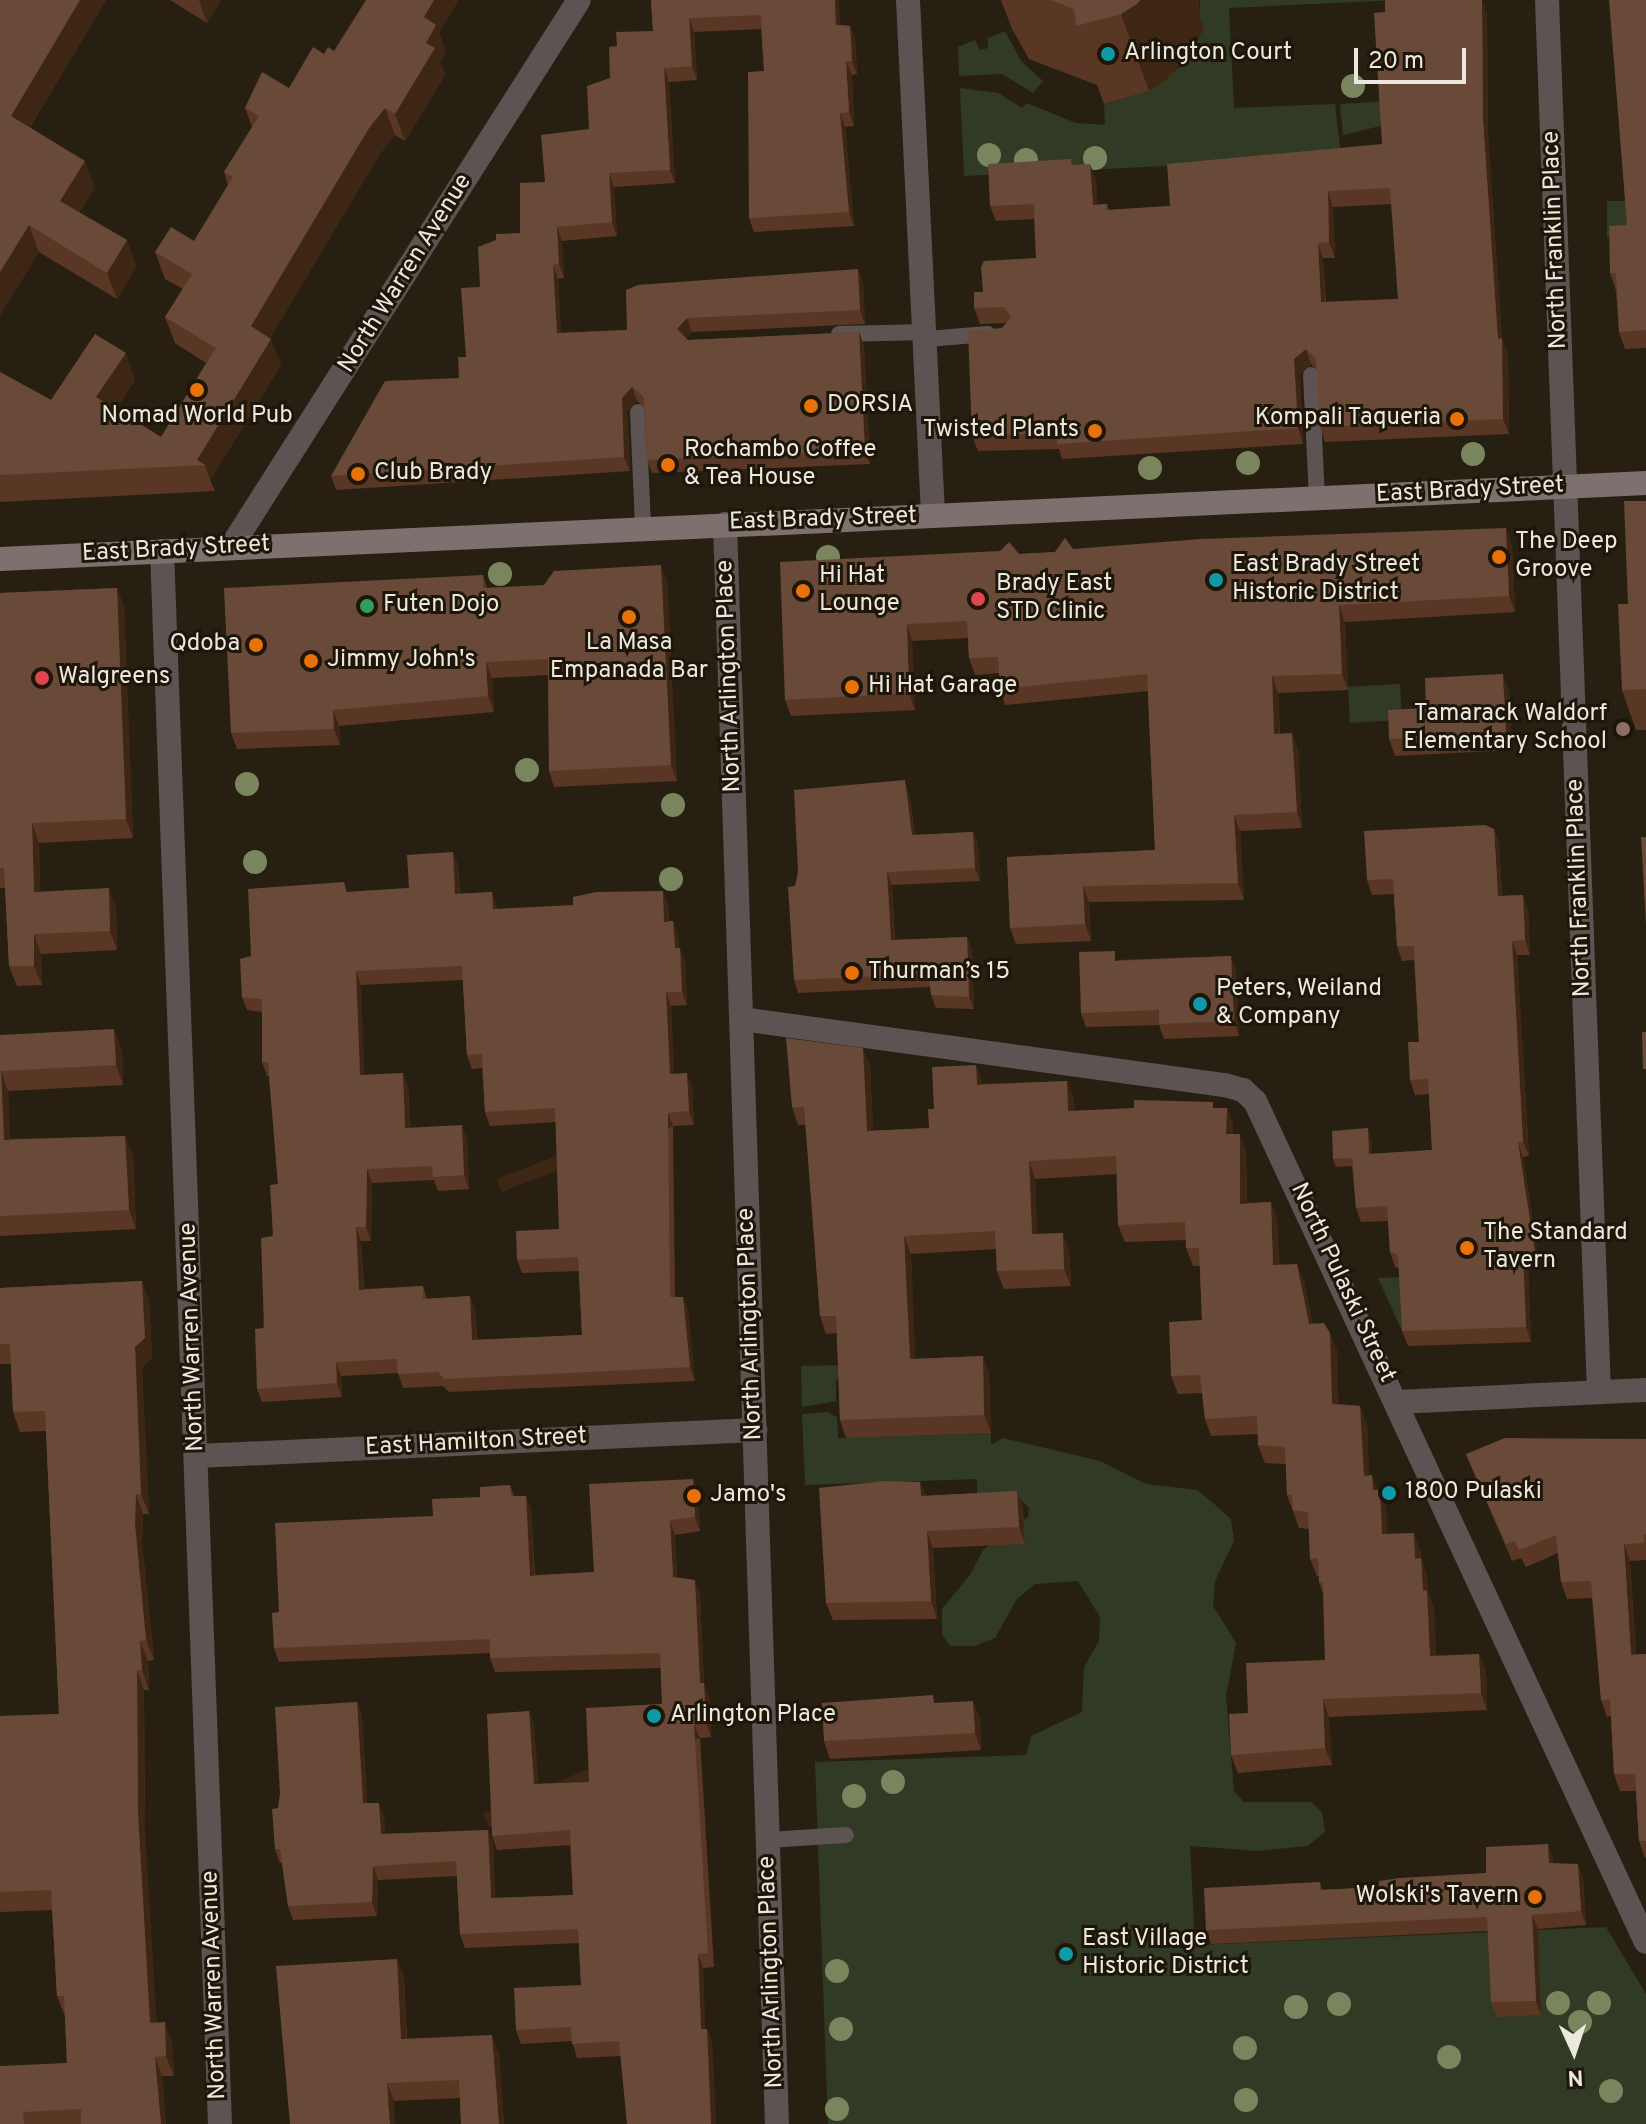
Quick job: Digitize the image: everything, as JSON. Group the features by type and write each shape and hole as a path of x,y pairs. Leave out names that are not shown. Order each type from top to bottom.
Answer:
{"main road":[{"name":"East Brady Street","path":"0,559 1646,483"}],"street":[{"name":"North Warren Avenue","path":"231,547 579,0"},
{"path":"908,0 933,515"},
{"name":"North Franklin Place","path":"1547,0 1599,1392"},
{"name":"North Arlington Place","path":"725,524 777,2124"},
{"name":"North Warren Avenue","path":"162,551 198,1456 220,2124"},
{"name":"North Pulaski Street","path":"741,1019 1243,1090 1264,1114 1646,1942"},
{"path":"1398,1402 1646,1390"},
{"name":"East Hamilton Street","path":"198,1456 755,1430"}],"lane":[{"path":"815,335 1006,333"},
{"path":"1311,375 1317,498"},
{"path":"638,412 643,528"},
{"path":"768,1840 846,1835"}],"green space":[{"path":"1200,0 1398,0 1229,8 1234,108 1335,104 1341,157 964,176 960,88 998,93 1022,108 1027,103 1076,123 1105,125 1104,104 1149,91 1181,66 1198,39"},
{"path":"1005,31 1021,61 1043,81 1033,93 1002,74 959,76 958,47 975,40 980,50 988,48 988,38"},
{"path":"1389,101 1393,123 1343,135 1340,104"},
{"path":"1607,201 1646,201 1646,237 1607,237"},
{"path":"1400,684 1402,720 1350,723 1348,687"},
{"path":"1404,1277 1408,1344 1378,1278"},
{"path":"948,1363 985,1366 989,1374 836,1379 836,1401 802,1407 801,1366"},
{"path":"827,1412 837,1417 838,1438 991,1433 991,1445 1003,1438 1100,1461 1146,1484 1197,1490 1212,1502 1231,1519 1234,1541 1215,1581 1213,1606 1236,1643 1226,1696 1234,1791 1244,1802 1311,1802 1322,1812 1325,1832 1307,1846 1258,1851 1190,1846 1195,1945 1606,1927 1646,1994 1646,2124 828,2124 815,1762 1026,1755 1031,1736 1082,1712 1084,1667 1099,1641 1100,1617 1078,1581 1035,1584 1017,1599 995,1638 974,1646 950,1646 942,1635 942,1609 970,1575 983,1550 1028,1517 1029,1508 1020,1499 977,1504 977,1479 805,1485 802,1414"}],"building":[{"path":"0,0 80,0 11,116 85,161 60,201 127,240 107,273 29,225 0,272"},
{"path":"366,0 434,0 424,17 436,25 426,43 435,48 395,114 385,108 369,128 251,326 271,339 197,460 205,465 0,475 0,372 51,400 95,334 126,353 96,397 161,437 216,348 165,317 192,274 155,252 171,227 194,241 233,177 224,172 259,116 245,108 262,72 289,88 313,47 324,54 328,47 334,51"},
{"path":"651,0 835,0 836,25 850,26 851,41 852,61 846,61 849,112 840,113 849,212 749,218 748,72 764,71 761,15 689,18 692,66 664,68 670,170 609,173 612,222 557,227 559,264 553,265 557,333 627,330 626,290 638,285 858,269 860,310 687,318 677,329 688,340 859,332 865,451 647,460 644,397 632,387 622,398 624,457 331,476 385,381 459,378 458,357 466,357 461,288 480,287 478,247 496,240 496,234 520,233 520,183 545,182 541,135 589,129 587,86 610,78 609,47 617,46 616,32 653,31"},
{"path":"1051,0 1140,0 1121,14 1076,26 1074,9"},
{"path":"1385,0 1482,0 1483,119 1498,339 1502,338 1503,419 1320,427 1316,359 1306,349 1294,359 1298,428 1057,444 1056,433 972,436 968,331 1002,328 1011,317 1004,307 974,308 974,292 983,292 981,267 984,261 1036,258 1034,204 990,206 988,164 1071,159 1071,165 1090,164 1093,205 1107,204 1106,210 1170,206 1167,164 1382,144 1374,13 1385,12","holes":["1390,188 1398,299 1321,302 1318,243 1329,242 1328,191"]},
{"path":"1609,0 1646,0 1646,330 1619,332 1616,273 1610,273 1609,226 1627,225"},
{"path":"1624,501 1646,501 1646,689 1622,690 1618,604 1628,604"},
{"path":"1506,528 1509,596 1339,605 1342,674 1272,676 1274,734 1292,733 1297,812 1234,815 1238,883 1083,886 1085,924 1010,928 1007,857 1155,850 1147,674 1000,689 998,657 969,658 967,621 907,624 909,693 785,700 780,562 1000,551 1009,542 1019,554 1055,552 1065,538 1073,549 1201,539"},
{"path":"661,565 671,765 549,771 548,659 486,662 488,696 333,710 334,729 231,733 224,588 483,575 483,588 544,585 554,571"},
{"path":"117,588 126,819 32,823 34,892 109,888 110,931 34,934 34,966 9,966 4,868 0,868 0,593"},
{"path":"1503,674 1506,733 1389,739 1388,710 1426,708 1425,678"},
{"path":"905,780 912,835 973,832 975,868 887,872 891,940 967,937 969,997 931,995 929,974 794,980 788,887 795,886 798,872 794,790"},
{"path":"1485,825 1494,829 1498,896 1523,895 1525,940 1512,941 1523,1142 1518,1142 1535,1253 1523,1254 1526,1327 1402,1331 1398,1255 1390,1252 1387,1206 1356,1208 1352,1155 1432,1150 1428,1079 1410,1080 1408,1042 1419,1042 1414,946 1397,946 1393,879 1367,880 1364,831"},
{"path":"1641,837 1646,837 1646,924"},
{"path":"453,852 455,894 492,892 493,909 573,905 573,897 596,892 663,891 664,922 673,921 675,948 680,948 682,992 666,992 670,1074 687,1073 689,1111 668,1113 670,1297 683,1297 690,1367 444,1379 438,1372 398,1374 397,1359 336,1362 337,1383 257,1389 255,1329 264,1328 261,1238 273,1236 270,1185 278,1184 268,1062 262,1062 262,999 242,997 240,959 251,956 248,889 344,882 346,892 409,888 407,855","holes":["462,966 467,1055 482,1054 485,1112 555,1108 559,1229 516,1231 517,1260 578,1257 582,1335 472,1340 470,1296 423,1299 423,1286 359,1290 356,1227 366,1227 367,1169 432,1166 433,1177 464,1175 462,1125 405,1128 403,1073 360,1075 356,971"]},
{"path":"1115,951 1115,961 1231,956 1234,1021 1159,1024 1159,1010 1081,1013 1079,952"},
{"path":"114,1029 116,1065 1,1071 4,1140 125,1136 129,1210 0,1216 0,1035"},
{"path":"1642,1032 1646,1032 1646,1069 1643,1069"},
{"path":"786,1038 863,1048 867,1131 929,1128 928,1109 934,1109 932,1067 976,1065 977,1085 1067,1081 1068,1111 1134,1108 1134,1100 1213,1102 1213,1108 1227,1108 1226,1134 1240,1134 1240,1204 1271,1202 1273,1265 1297,1264 1309,1324 1324,1323 1330,1333 1332,1404 1360,1406 1364,1476 1372,1475 1373,1490 1380,1490 1382,1534 1414,1533 1415,1559 1421,1558 1423,1591 1427,1590 1430,1656 1479,1654 1481,1693 1323,1699 1325,1748 1231,1755 1229,1714 1248,1713 1246,1663 1325,1660 1323,1582 1319,1582 1318,1558 1310,1559 1308,1512 1293,1510 1292,1495 1287,1495 1285,1447 1258,1445 1257,1416 1205,1419 1200,1375 1171,1376 1169,1322 1202,1320 1199,1248 1186,1248 1185,1222 1118,1225 1116,1156 1029,1161 1032,1234 1063,1233 1064,1269 997,1271 995,1231 904,1236 910,1359 983,1356 984,1415 840,1420 836,1316 820,1316 804,1107 792,1107"},
{"path":"1368,1128 1369,1154 1333,1159 1332,1131"},
{"path":"142,1281 145,1338 135,1347 141,1494 136,1494 135,1524 146,1640 140,1641 142,1670 137,1670 138,1813 150,2023 165,2022 166,2056 155,2057 161,2124 81,2124 81,2109 23,2112 24,2124 0,2124 0,2066 67,2063 64,1996 57,1996 51,1890 0,1892 0,1716 59,1714 45,1411 13,1412 10,1344 0,1344 0,1288"},
{"path":"1505,1438 1646,1439 1646,1534 1644,1543 1624,1544 1631,1655 1646,1654 1646,1841 1639,1841 1635,1774 1614,1774 1610,1699 1601,1700 1591,1581 1561,1582 1556,1535 1519,1550 1515,1541 1506,1544 1466,1454"},
{"path":"693,1479 695,1517 670,1520 673,1577 695,1580 700,1683 704,1683 706,1723 694,1724 708,1953 698,1954 701,2029 707,2029 711,2124 627,2124 619,2041 572,2044 571,2027 516,2030 514,1988 581,1985 578,1929 460,1934 456,1861 373,1866 372,1902 288,1906 280,1849 275,1849 272,1809 278,1808 280,1793 275,1707 357,1702 363,1803 379,1803 381,1834 488,1830 491,1898 573,1895 570,1830 492,1836 487,1714 529,1711 534,1784 589,1782 586,1708 662,1704 660,1653 490,1658 490,1639 274,1648 272,1613 279,1612 275,1523 433,1516 432,1499 480,1497 480,1487 510,1485 511,1496 526,1496 530,1576 594,1572 589,1484"},
{"path":"885,1481 920,1482 921,1496 1017,1491 1019,1527 927,1531 931,1601 826,1603 819,1488"},
{"path":"933,1695 934,1703 973,1701 975,1733 824,1741 822,1703"},
{"path":"1548,1844 1549,1863 1578,1864 1581,1911 1532,1915 1536,2001 1491,2002 1487,1917 1206,1930 1204,1888 1320,1882 1320,1890 1379,1887 1379,1881 1400,1878 1486,1873 1486,1847"},
{"path":"397,1959 401,2039 492,2035 499,2124 461,2124 459,2080 387,2083 390,2124 290,2124 276,1966"}],"place":[{"name":"Arlington Court","path":"1108,54"},
{"name":"Nomad World Pub","path":"197,390"},
{"name":"DORSIA","path":"811,406"},
{"name":"Kompali Taqueria","path":"1457,419"},
{"name":"Twisted Plants","path":"1095,431"},
{"name":"Rochambo Coffee & Tea House","path":"668,465"},
{"name":"Club Brady","path":"358,474"},
{"name":"The Deep Groove","path":"1499,557"},
{"name":"East Brady Street Historic District","path":"1216,580"},
{"name":"Hi Hat Lounge","path":"803,591"},
{"name":"Brady East STD Clinic","path":"978,599"},
{"name":"Futen Dojo","path":"367,606"},
{"name":"La Masa Empanada Bar","path":"629,617"},
{"name":"Qdoba","path":"256,645"},
{"name":"Jimmy John's","path":"311,661"},
{"name":"Walgreens","path":"42,678"},
{"name":"Hi Hat Garage","path":"852,687"},
{"name":"Tamarack Waldorf Elementary School","path":"1623,729"},
{"name":"Thurman’s 15","path":"852,973"},
{"name":"Peters, Weiland & Company","path":"1200,1004"},
{"name":"The Standard Tavern","path":"1467,1248"},
{"name":"1800 Pulaski","path":"1389,1493"},
{"name":"Jamo's","path":"694,1496"},
{"name":"Arlington Place","path":"654,1716"},
{"name":"Wolski's Tavern","path":"1535,1897"},
{"name":"East Village Historic District","path":"1066,1954"}]}
